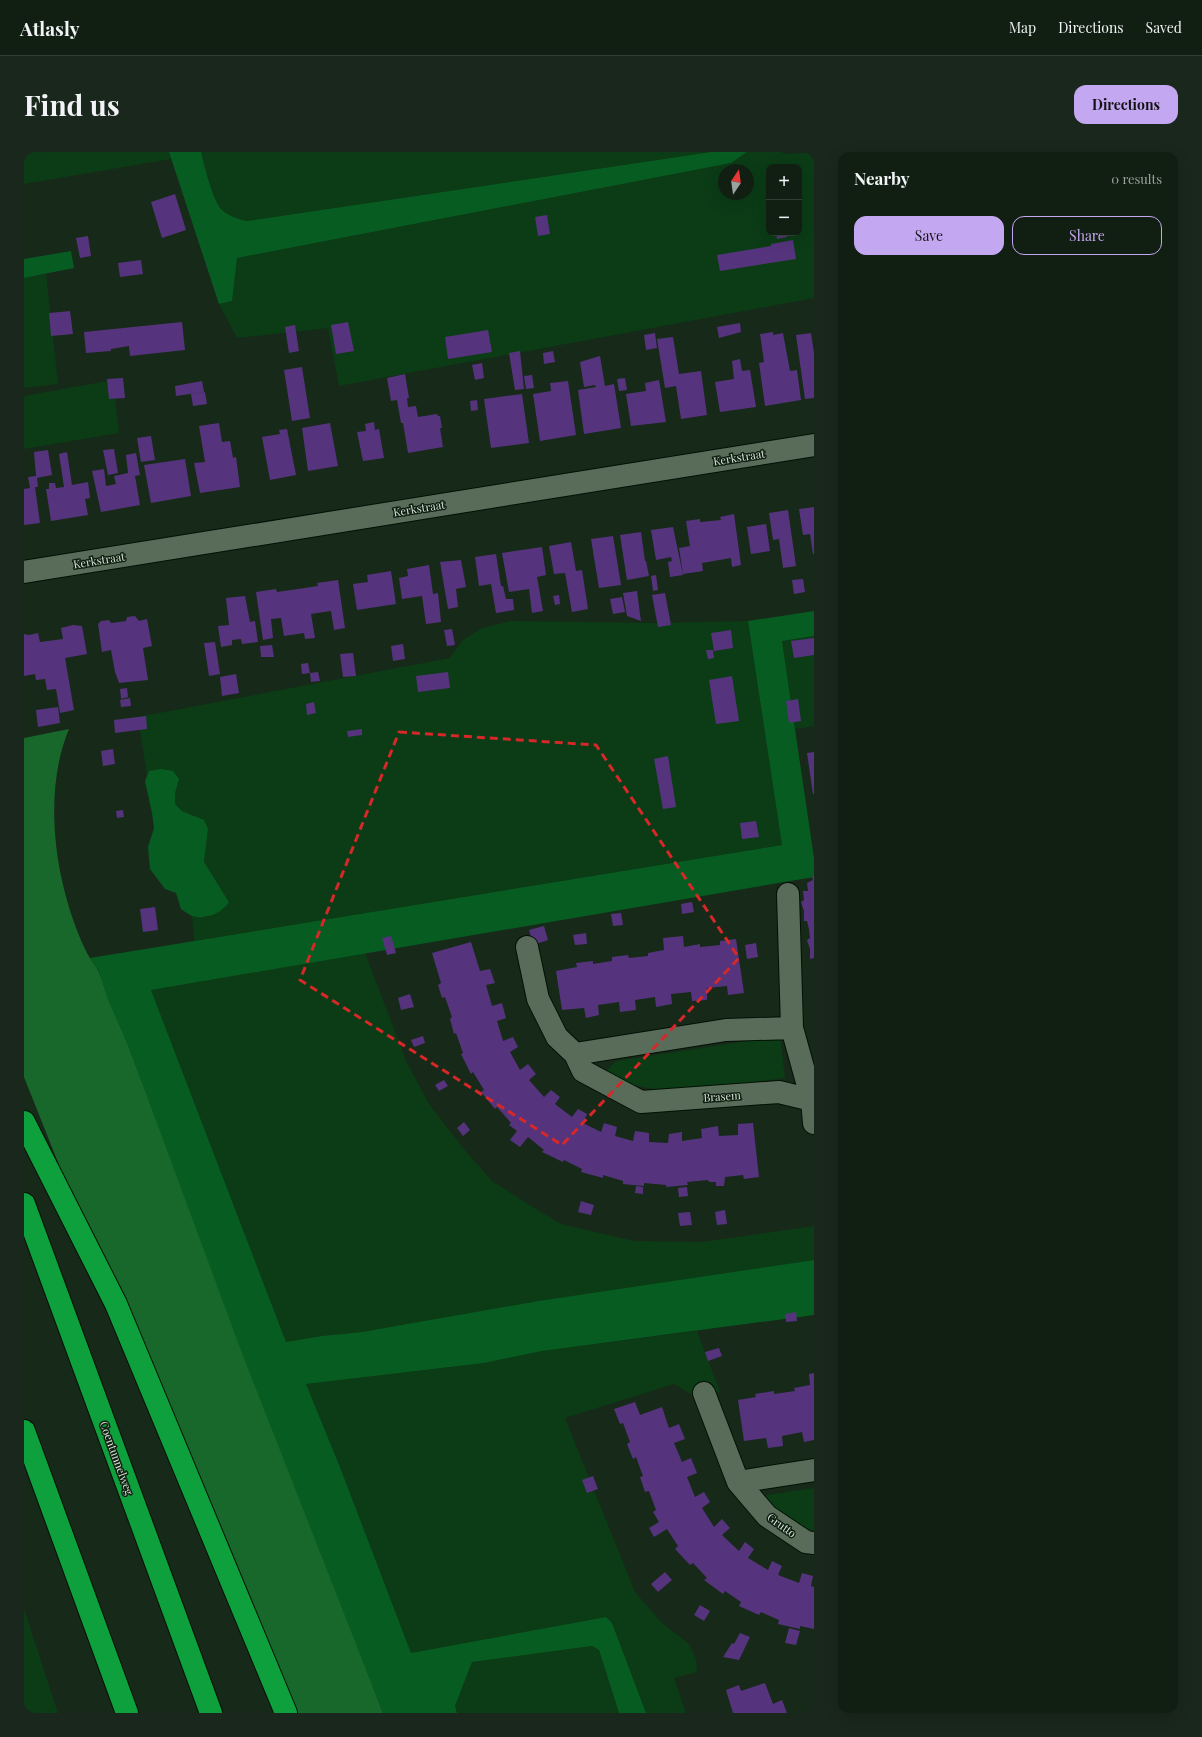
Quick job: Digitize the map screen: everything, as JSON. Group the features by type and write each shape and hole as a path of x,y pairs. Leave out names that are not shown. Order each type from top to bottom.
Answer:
{"highway":[{"path":"24,1122 116,1304 286,1713"},
{"name":"Coentunnelweg","path":"24,1204 211,1713"},
{"path":"24,1431 128,1713"}],"street":[{"name":"Kerkstraat","path":"24,572 814,445"},
{"path":"788,894 792,1028 812,1100 814,1123"},
{"name":"Brasem","path":"527,947 538,999 557,1037 575,1054 583,1071 641,1102 779,1092 812,1100"},
{"path":"575,1054 726,1030 792,1028"},
{"name":"Grutto","path":"704,1393 738,1482 767,1516 806,1542 814,1543"},
{"path":"738,1482 814,1470"}],"highlighted area":[{"path":"399,732 596,745 739,958 562,1145 300,980"}],"shaded area":[{"path":"24,152 169,152 171,159 24,184"},
{"path":"169,152 201,152 209,182 221,209 227,214 247,221 711,152 747,152 731,163 718,164 718,166 237,258 232,301 219,304"},
{"path":"201,152 711,152 247,221 227,214 221,209 209,182"},
{"path":"747,152 778,152 789,154 814,152 814,298 339,386 328,328 237,338 219,304 232,301 237,258 718,166 718,200 754,200 754,164 726,164 731,163"},
{"path":"71,251 74,268 24,278 24,259"},
{"path":"46,274 58,384 24,388 24,278"},
{"path":"113,380 119,433 24,449 24,396"},
{"path":"814,611 814,636 782,641 814,858 814,877 151,990 286,1342 322,1336 362,1332 539,1301 814,1260 814,1315 542,1351 484,1363 306,1384 340,1467 411,1653 606,1617 612,1623 646,1713 619,1713 599,1650 592,1646 472,1662 455,1706 457,1713 383,1713 243,1356 128,1045 108,1000 99,971 90,958 782,845 748,621"},
{"path":"511,621 654,623 748,621 782,845 194,941 192,916 208,917 229,902 204,862 208,829 194,815 182,811 175,804 175,793 149,771 147,775 138,717 450,658 463,640 482,628"},
{"path":"814,636 814,726 795,729 782,641"},
{"path":"69,729 60,755 54,812 60,871 67,899 87,954 99,972 128,1045 383,1713 277,1713 24,1077 24,738"},
{"path":"161,769 173,771 179,779 175,793 175,804 182,811 204,820 208,829 204,862 229,902 226,906 213,915 197,917 192,916 181,909 176,893 165,889 150,869 148,847 154,828 145,781 149,771"},
{"path":"365,953 407,1063 429,1104 463,1148 492,1181 561,1224 634,1241 702,1242 814,1226 814,1260 362,1332 322,1336 286,1342 151,990"},
{"path":"780,1036 785,1078 704,1089 654,1089 628,1084 606,1071 616,1061"},
{"path":"697,1331 720,1392 698,1398 674,1384 565,1418 635,1592 662,1623 689,1644 696,1659 697,1672 674,1678 686,1713 646,1713 612,1623 606,1617 411,1653 340,1467 306,1384 484,1363 542,1351"},
{"path":"814,1488 814,1533 788,1524 760,1496"},
{"path":"24,1609 58,1713 24,1713"},
{"path":"592,1646 599,1650 619,1713 457,1713 455,1706 472,1662"}],"building":[{"path":"175,194 186,230 162,238 151,202"},
{"path":"547,215 550,234 538,236 535,217"},
{"path":"88,236 91,256 80,258 76,238"},
{"path":"776,236 787,236 787,237 777,239"},
{"path":"793,240 796,259 720,271 717,255 771,246 771,244"},
{"path":"141,260 143,274 120,277 118,263"},
{"path":"70,311 73,334 51,336 49,313"},
{"path":"182,322 185,350 130,356 129,346 111,349 111,351 86,353 84,332"},
{"path":"348,322 354,351 336,354 331,325"},
{"path":"740,323 741,332 719,338 717,327"},
{"path":"295,325 299,351 289,353 285,327"},
{"path":"488,330 492,352 448,359 445,337"},
{"path":"773,332 773,335 783,333 790,371 797,370 801,400 765,406 759,363 764,362 760,334"},
{"path":"655,333 657,348 646,350 644,335"},
{"path":"811,333 814,353 814,398 805,399 796,335"},
{"path":"673,337 679,374 701,371 707,415 681,419 676,386 665,388 657,339"},
{"path":"520,351 524,389 515,390 509,353"},
{"path":"553,351 555,362 544,364 543,353"},
{"path":"600,356 605,386 614,384 621,428 584,434 578,390 596,387 595,385 584,387 580,362"},
{"path":"740,359 742,371 750,370 756,407 720,412 715,382 734,379 732,361"},
{"path":"482,363 484,378 475,380 472,365"},
{"path":"302,367 310,418 292,421 284,370"},
{"path":"405,374 409,398 407,398 408,407 416,406 418,417 437,414 440,416 443,447 408,453 403,423 401,423 397,400 391,401 387,378"},
{"path":"532,375 534,388 526,389 524,376"},
{"path":"123,378 125,398 109,399 107,379"},
{"path":"625,378 627,390 619,391 617,379"},
{"path":"659,380 666,422 631,426 626,394 646,391 645,383"},
{"path":"202,381 204,392 176,396 175,386"},
{"path":"568,381 576,435 540,441 533,394 551,391 550,383"},
{"path":"205,392 207,404 193,406 191,394"},
{"path":"522,394 529,443 491,448 484,399"},
{"path":"477,400 478,410 471,411 470,401"},
{"path":"374,422 375,430 379,429 384,458 363,461 357,432 366,431 365,424"},
{"path":"219,423 222,442 230,441 233,458 236,457 240,487 200,493 194,463 205,462 199,426"},
{"path":"330,423 338,466 308,471 302,428"},
{"path":"287,429 296,475 270,480 262,437 280,434 279,430"},
{"path":"151,436 155,460 141,462 137,438"},
{"path":"114,449 118,473 108,475 103,450"},
{"path":"48,450 52,475 37,478 38,487 35,487 40,523 24,525 24,489 30,488 28,477 36,476 34,452"},
{"path":"67,452 72,485 88,482 90,498 85,499 88,515 51,521 46,489 49,489 49,483 55,483 56,488 64,487 59,454"},
{"path":"136,453 140,475 135,476 140,505 101,512 92,471 104,469 106,486 116,484 114,476 128,473 126,455"},
{"path":"185,459 191,496 151,503 144,465"},
{"path":"814,507 813,554 810,534 803,535 799,509"},
{"path":"788,510 796,566 783,568 779,539 773,540 769,513"},
{"path":"734,514 741,565 732,567 731,558 702,563 703,571 683,574 679,548 690,546 686,521 700,519 700,522 721,520 720,517"},
{"path":"766,524 770,551 751,554 747,527"},
{"path":"673,527 683,575 670,577 668,562 672,561 671,557 656,560 651,530"},
{"path":"641,532 645,561 649,576 627,580 620,535"},
{"path":"613,536 621,585 599,588 591,539"},
{"path":"571,542 576,571 582,570 588,609 572,612 565,573 554,574 549,546"},
{"path":"542,547 546,575 537,577 543,611 532,613 529,589 509,592 502,553"},
{"path":"496,554 501,586 503,586 506,599 513,599 514,610 496,613 491,584 479,586 475,557"},
{"path":"461,560 466,587 456,589 458,607 448,609 440,562"},
{"path":"429,565 433,594 438,593 441,622 426,624 422,596 402,599 399,578 408,576 407,569"},
{"path":"391,571 396,604 357,610 353,584 368,582 367,575"},
{"path":"656,575 658,590 653,591 651,576"},
{"path":"803,579 805,592 794,594 792,580"},
{"path":"338,580 345,628 334,630 331,611 311,614 315,638 305,639 304,633 284,636 281,618 271,619 273,638 263,640 256,592 276,589 277,592 298,589 318,586 317,583"},
{"path":"637,591 641,621 627,616 623,593"},
{"path":"665,593 671,625 658,627 652,595"},
{"path":"559,595 560,604 555,605 553,596"},
{"path":"245,596 250,622 255,621 258,642 242,644 241,639 232,640 232,645 221,647 218,626 229,625 226,598"},
{"path":"622,597 625,612 613,614 610,599"},
{"path":"135,616 139,621 147,619 152,646 143,648 148,680 119,683 115,672 111,650 102,652 98,624 101,621 109,620 111,623 126,621 127,617"},
{"path":"73,625 82,626 87,654 65,658 74,710 60,713 56,689 47,690 45,679 36,680 35,674 24,676 24,634 29,635 38,633 40,642 63,639 61,628"},
{"path":"452,629 455,645 447,646 444,630"},
{"path":"731,630 733,648 714,651 711,633"},
{"path":"814,638 814,655 794,658 791,641"},
{"path":"215,642 220,674 209,676 204,643"},
{"path":"403,644 405,659 393,661 391,646"},
{"path":"272,645 274,657 261,657 260,646"},
{"path":"706,650 713,650 714,658 708,659"},
{"path":"353,653 356,676 343,677 340,654"},
{"path":"308,663 310,673 302,674 301,664"},
{"path":"318,672 320,681 311,682 310,673"},
{"path":"448,672 450,688 418,692 416,676"},
{"path":"236,674 239,693 222,696 220,677"},
{"path":"732,676 739,721 716,724 709,680"},
{"path":"127,688 128,697 121,699 120,689"},
{"path":"130,698 131,706 121,707 120,700"},
{"path":"798,699 801,721 789,723 786,701"},
{"path":"314,702 316,713 307,715 306,704"},
{"path":"58,707 60,723 38,727 36,710"},
{"path":"146,716 147,729 115,733 114,720"},
{"path":"362,729 362,735 348,737 347,731"},
{"path":"113,749 115,764 103,766 101,751"},
{"path":"814,752 814,794 813,794 807,753"},
{"path":"668,756 676,807 663,809 654,759"},
{"path":"123,810 124,817 117,818 116,811"},
{"path":"756,821 759,837 742,839 740,823"},
{"path":"814,876 814,958 810,959 810,949 807,940 810,938 809,929 807,921 804,921 804,911 801,902 804,900 803,891 808,891 807,883 813,880 812,877"},
{"path":"692,902 694,912 682,914 681,904"},
{"path":"155,907 158,930 143,932 140,909"},
{"path":"621,913 623,925 613,926 611,914"},
{"path":"544,926 548,940 533,945 529,930"},
{"path":"586,933 587,944 575,945 573,935"},
{"path":"391,936 396,953 387,955 382,938"},
{"path":"683,936 684,947 700,944 700,947 720,945 720,941 736,939 744,993 728,995 727,986 707,988 707,1000 692,1001 691,992 671,994 672,1004 656,1007 655,997 635,1000 636,1010 620,1012 619,1002 598,1005 599,1015 586,1018 584,1008 562,1010 556,971 577,967 576,963 593,961 593,964 612,961 612,957 628,955 629,958 648,956 648,953 664,950 663,938"},
{"path":"471,942 480,971 490,969 495,983 486,985 492,1006 502,1003 506,1018 497,1021 503,1041 513,1037 518,1047 510,1052 520,1070 528,1064 536,1074 529,1080 544,1097 551,1090 560,1097 555,1104 572,1117 578,1109 587,1114 583,1123 601,1132 604,1123 617,1127 615,1136 633,1141 635,1131 649,1133 649,1142 668,1143 669,1134 682,1132 682,1141 702,1138 701,1129 718,1126 719,1136 738,1135 738,1124 753,1123 759,1177 744,1179 743,1175 725,1177 724,1186 716,1186 716,1182 709,1182 708,1180 687,1182 688,1185 666,1187 666,1185 644,1183 644,1186 623,1184 623,1181 603,1175 603,1178 581,1172 582,1169 564,1160 563,1162 542,1152 544,1150 528,1137 520,1147 510,1140 517,1131 509,1125 511,1123 497,1107 495,1109 481,1092 484,1090 473,1072 471,1074 461,1054 463,1053 456,1033 454,1034 450,1019 452,1017 445,997 442,998 438,985 441,983 432,953"},
{"path":"756,943 758,957 747,959 745,945"},
{"path":"410,994 414,1007 401,1010 398,998"},
{"path":"423,1036 425,1043 414,1047 411,1040"},
{"path":"444,1080 448,1086 439,1091 435,1085"},
{"path":"464,1122 470,1130 463,1136 457,1128"},
{"path":"636,1186 643,1187 643,1194 635,1193"},
{"path":"687,1187 688,1196 679,1197 678,1188"},
{"path":"581,1201 594,1205 591,1215 578,1212"},
{"path":"725,1210 727,1224 717,1225 715,1212"},
{"path":"690,1212 692,1225 680,1226 678,1213"},
{"path":"796,1312 797,1321 786,1322 785,1314"},
{"path":"719,1348 722,1356 708,1361 705,1352"},
{"path":"814,1373 814,1440 804,1442 802,1432 782,1436 783,1446 768,1448 766,1438 744,1441 738,1400 756,1397 755,1394 774,1391 774,1394 795,1391 794,1388 810,1385 809,1374"},
{"path":"635,1402 640,1415 662,1407 669,1428 679,1424 685,1439 674,1443 682,1462 691,1458 697,1473 687,1477 695,1497 704,1492 710,1502 702,1508 714,1527 722,1519 730,1528 722,1535 739,1551 745,1542 754,1549 748,1558 768,1570 772,1561 782,1566 778,1575 799,1583 802,1573 813,1576 811,1586 814,1587 814,1629 800,1626 800,1629 778,1624 779,1620 761,1612 759,1615 739,1606 741,1602 725,1591 723,1594 704,1580 707,1578 693,1563 690,1565 675,1549 678,1546 667,1529 654,1537 649,1528 659,1522 653,1512 656,1510 649,1491 645,1492 640,1477 643,1476 636,1457 633,1459 627,1444 630,1442 623,1423 620,1424 614,1409"},
{"path":"593,1476 598,1489 587,1493 582,1480"},
{"path":"665,1572 672,1580 658,1592 651,1584"},
{"path":"700,1605 710,1611 704,1621 694,1615"},
{"path":"789,1628 800,1631 796,1645 785,1643"},
{"path":"740,1633 750,1637 739,1660 723,1657 732,1643 734,1644"},
{"path":"765,1683 773,1704 782,1700 787,1713 733,1713 726,1690 739,1685 741,1691"}]}
